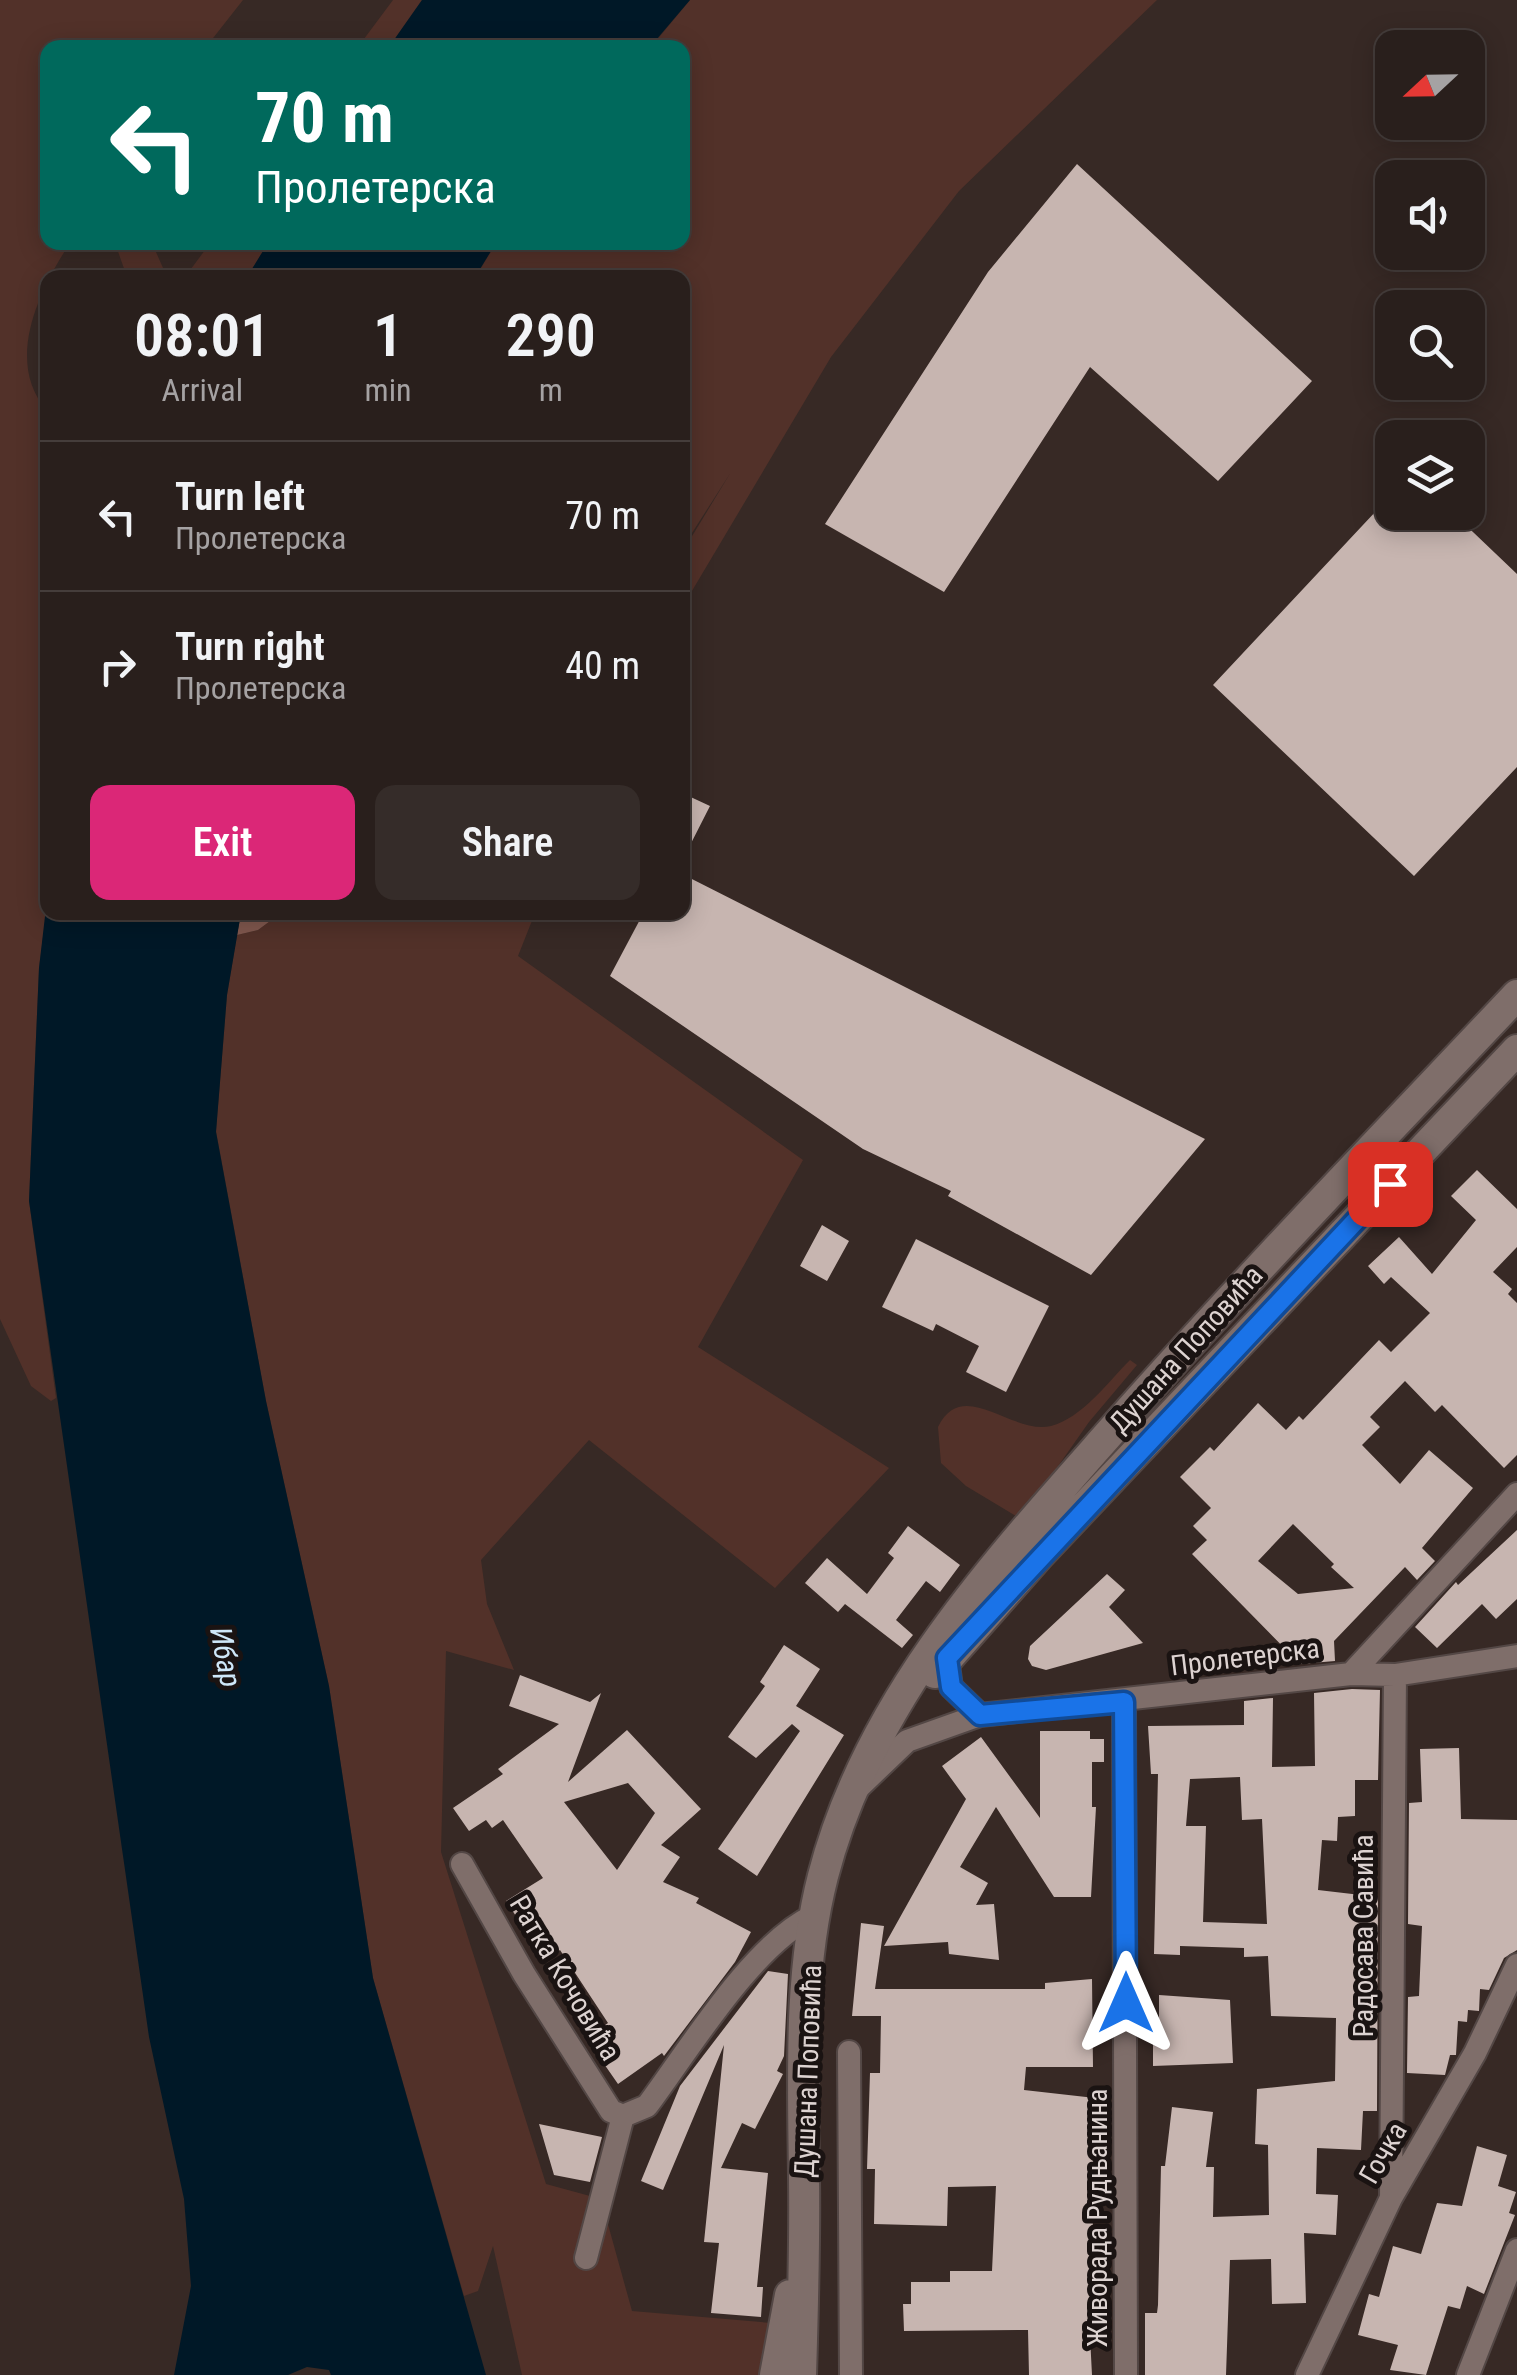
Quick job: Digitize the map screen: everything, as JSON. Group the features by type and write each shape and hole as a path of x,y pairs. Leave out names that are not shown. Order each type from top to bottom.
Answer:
{"main road":[{"name":"Душана Поповића","path":"802,2375 803,2082 814,1916 834,1840 886,1728 932,1646 997,1562 1173,1361 1517,995"},
{"name":"Душана Поповића","path":"886,1728 1053,1540 1517,1050"},
{"name":"Душана Поповића","path":"774,2375 785,2309 805,2249"}],"street":[{"path":"1351,1674 1517,1494"},
{"name":"Пролетерска","path":"853,1794 907,1742 980,1715 1351,1674 1395,1674 1517,1656"},
{"path":"947,1658 951,1687 980,1715"},
{"name":"Радосава Савића","path":"1391,2198 1395,1674"},
{"name":"Живорада Рудњанина","path":"1124,1702 1126,2375"},
{"name":"Ратка Кочовића","path":"462,1864 572,2050 612,2111 623,2116"},
{"path":"586,2258 623,2116 646,2106 762,1955 797,1924 814,1916"},
{"name":"Гочка","path":"1306,2375 1391,2198 1475,2053 1517,1965"},
{"name":"Душана Поповића","path":"849,2052 851,2375"},
{"path":"1468,2375 1508,2305 1517,2250"}],"shaded area":[{"path":"0,0 243,0 212,40 40,40 40,250 66,250 55,270 40,270 40,300 27,349 28,371 40,400 40,920 45,920 39,968 29,1201 56,1398 51,1401 31,1386 0,1319"},
{"path":"393,0 422,0 394,40 363,40"},
{"path":"690,0 1157,0 959,191 831,357 690,594 690,539 731,472 690,536 690,270 480,270 492,250 690,250 690,40 657,40"},
{"path":"117,250 155,250 164,270 125,270"},
{"path":"205,250 264,250 251,270 190,270"},
{"path":"240,920 272,920 258,930 237,935"},
{"path":"272,920 532,920 518,956 803,1160 698,1347 889,1468 775,1588 589,1440 481,1560 487,1604 514,1670 446,1651 441,1852 546,2184 601,2199 632,2311 783,2324 775,2375 522,2375 493,2246 478,2291 464,2296 373,1978 329,1686 266,1401 216,1131 227,995 237,935 258,930"},
{"path":"1130,1360 1137,1365 1089,1422 1021,1519 966,1486 941,1463 938,1427 948,1413 974,1407 1036,1427 1051,1426 1084,1407"}],"water":[{"path":"422,0 690,0 656,40 394,40"},
{"path":"263,250 492,250 479,270 251,270"},
{"name":"Ибар","path":"45,920 240,920 227,995 216,1132 266,1401 329,1686 373,1978 486,2375 331,2375 329,2370 307,2367 288,2375 174,2375 191,2286 184,2199 149,2037 29,1201"}],"building":[{"path":"1077,164 1312,381 1218,481 1090,367 944,592 825,524 988,272"},
{"path":"1375,512 1375,530 1471,530 1517,574 1517,767 1414,876 1213,685"},
{"path":"690,797 710,806 690,845"},
{"path":"690,878 1205,1139 1091,1275 948,1196 951,1191 863,1149 610,976 640,920 690,920"},
{"path":"1477,1170 1517,1209 1517,1247 1493,1272 1512,1289 1508,1294 1517,1303 1517,1455 1504,1468 1442,1405 1435,1412 1405,1381 1370,1417 1380,1427 1362,1445 1400,1484 1429,1450 1473,1488 1422,1548 1435,1561 1417,1580 1405,1567 1334,1641 1335,1661 1300,1664 1192,1554 1207,1540 1193,1526 1211,1508 1180,1477 1210,1447 1214,1451 1258,1403 1286,1430 1299,1416 1303,1420 1379,1340 1391,1352 1430,1313 1391,1277 1384,1284 1368,1266 1399,1237 1432,1274 1476,1220 1451,1196","holes":["1293,1524 1334,1564 1331,1567 1354,1588 1298,1594 1258,1561"]},
{"path":"822,1225 849,1241 827,1281 800,1266"},
{"path":"916,1239 1049,1306 1006,1392 966,1372 979,1346 936,1324 933,1331 882,1307"},
{"path":"908,1526 960,1565 940,1592 926,1581 896,1620 913,1635 902,1648 845,1604 838,1612 805,1583 827,1558 867,1594 894,1558 888,1553"},
{"path":"1517,1530 1517,1599 1496,1619 1482,1604 1437,1648 1415,1627 1456,1582 1458,1585"},
{"path":"1107,1574 1125,1590 1109,1607 1143,1643 1046,1670 1032,1666 1028,1659 1030,1646"},
{"path":"784,1645 820,1669 796,1706 844,1735 757,1876 718,1849 800,1731 792,1724 756,1758 728,1737 765,1686 760,1682"},
{"path":"520,1675 590,1702 601,1693 568,1782 627,1730 701,1809 661,1845 680,1857 663,1882 699,1898 696,1903 751,1932 735,1962 664,2056 662,2053 618,2084 586,2038 608,2023 560,1950 545,1960 506,1901 543,1878 503,1820 492,1828 486,1820 469,1831 453,1808 503,1774 498,1769 559,1724 509,1706","holes":["628,1783 655,1813 617,1870 564,1802"]},
{"path":"1380,1690 1378,1780 1355,1780 1355,1816 1338,1817 1337,1841 1322,1840 1318,1890 1378,1897 1377,2111 1363,2111 1361,2150 1317,2148 1316,2194 1338,2195 1336,2235 1304,2233 1306,2303 1272,2304 1271,2259 1230,2260 1226,2375 1145,2375 1145,2313 1157,2313 1161,2166 1165,2166 1172,2107 1213,2112 1206,2167 1214,2167 1213,2217 1269,2215 1268,2145 1255,2144 1257,2089 1335,2081 1336,2018 1271,2016 1268,1956 1244,1957 1244,1948 1180,1946 1180,1955 1154,1954 1158,1774 1151,1774 1148,1726 1244,1725 1244,1701 1273,1698 1272,1767 1315,1766 1314,1693","holes":["1240,1777 1242,1820 1262,1819 1267,1924 1203,1922 1206,1826 1186,1826 1190,1779"]},
{"path":"1040,1731 1090,1731 1090,1739 1104,1739 1104,1762 1092,1762 1092,1807 1096,1807 1091,1897 1054,1897 996,1807 960,1867 988,1883 976,1905 994,1904 999,1960 949,1954 948,1942 884,1946 966,1799 942,1766 981,1737 1040,1818"},
{"path":"1459,1748 1461,1819 1517,1820 1517,1950 1504,1958 1489,1990 1480,1989 1479,2011 1468,2010 1467,2022 1458,2021 1456,2055 1450,2055 1445,2075 1407,2073 1408,1997 1419,1996 1422,1926 1408,1924 1409,1803 1422,1802 1420,1749"},
{"path":"861,1923 884,1926 875,1989 1045,1989 1045,1983 1092,1979 1093,2067 1026,2067 1024,2090 1095,2098 1092,2212 1100,2317 1089,2317 1092,2375 1029,2375 1028,2330 904,2331 903,2304 911,2304 911,2282 950,2282 950,2271 992,2271 996,2186 948,2187 947,2226 874,2224 875,2169 867,2169 870,2073 880,2073 881,2016 852,2016"},
{"path":"768,1971 788,1974 784,2056 777,2071 783,2074 755,2129 742,2123 721,2168 768,2173 757,2287 763,2287 761,2317 711,2313 719,2243 704,2242 724,2045 663,2190 641,2181 680,2086"},
{"path":"1159,1995 1230,2000 1233,2063 1153,2066 1153,2044 1159,2044"},
{"path":"539,2124 602,2137 590,2182 554,2175"},
{"path":"1477,2146 1507,2155 1498,2186 1516,2192 1509,2213 1515,2215 1484,2294 1467,2286 1460,2309 1448,2306 1426,2375 1390,2370 1398,2345 1358,2335 1369,2294 1379,2297 1393,2246 1421,2254 1437,2203 1462,2206"}],"route":[{"path":"1126,2003 1124,1702 980,1715 961,1701 951,1687 946,1675 947,1658 1040,1554 1390,1184"}]}
